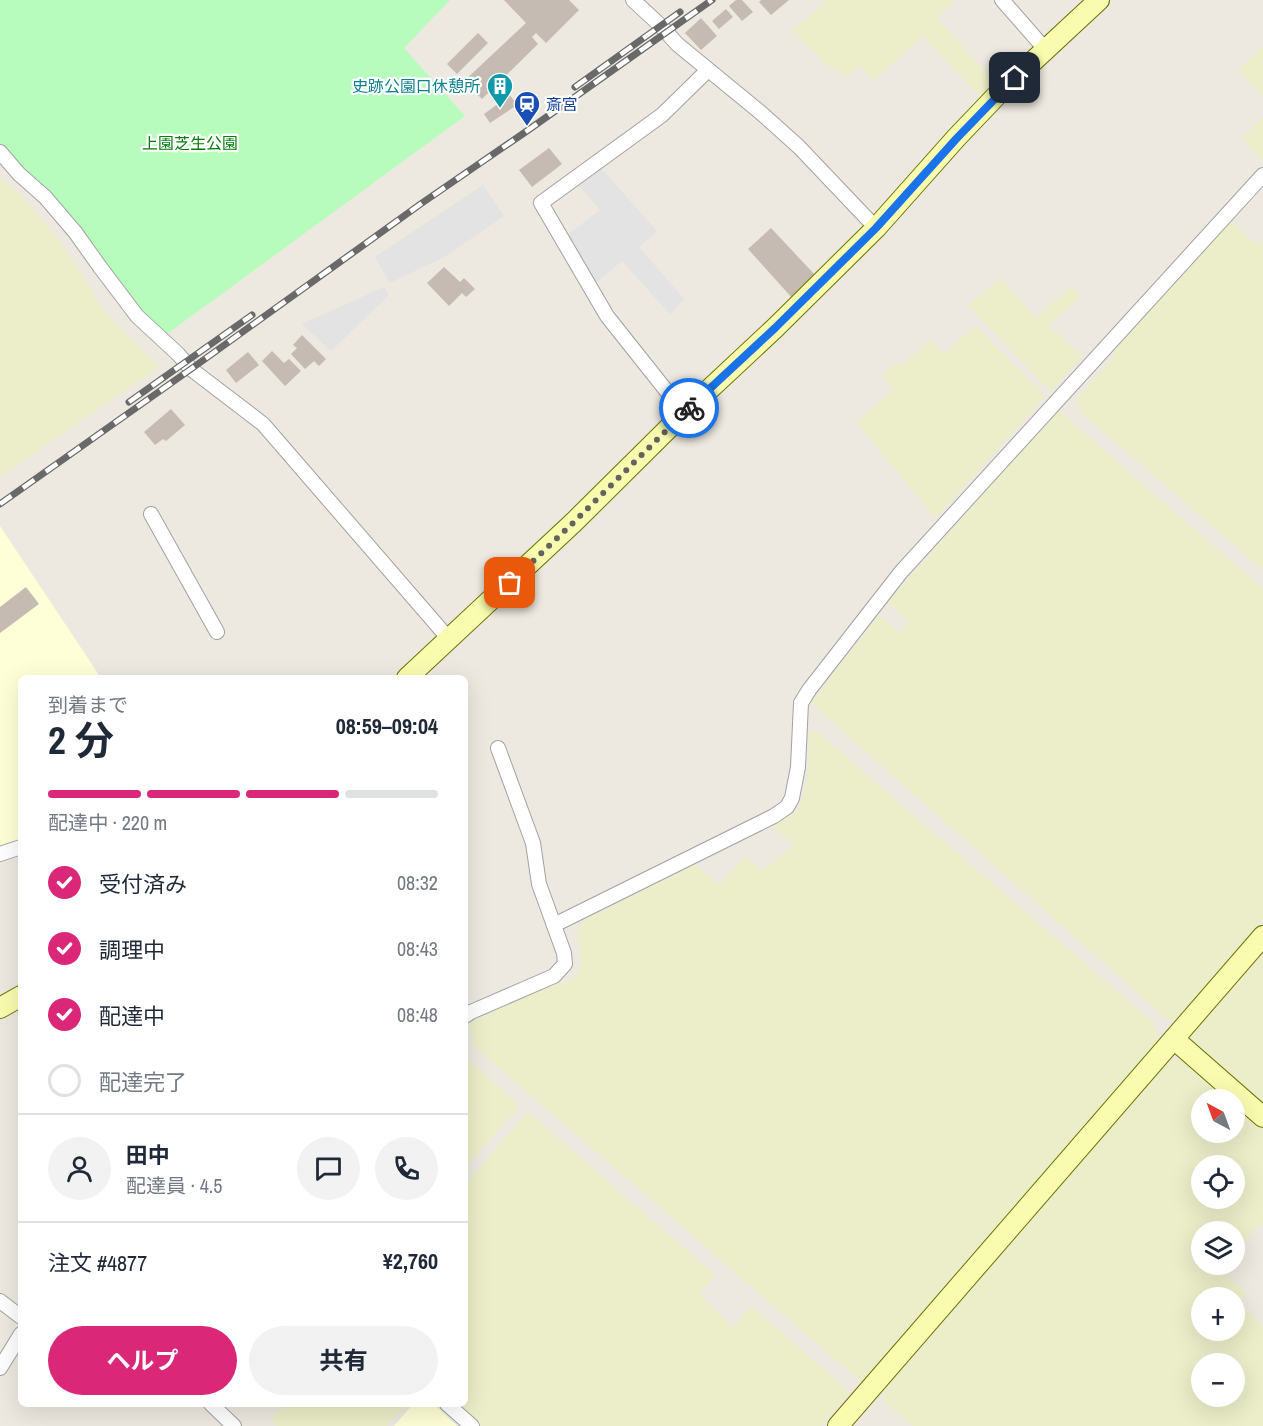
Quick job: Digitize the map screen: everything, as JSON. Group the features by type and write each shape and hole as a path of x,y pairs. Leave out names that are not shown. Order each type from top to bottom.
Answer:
{"main road":[{"path":"410,675 566,530 684,413 775,328 876,228 1000,92 1099,0"},
{"path":"838,1426 1263,936"},
{"path":"0,1008 18,998"},
{"path":"1174,1039 1263,1117"}],"street":[{"path":"633,0 649,7 677,44 799,147 876,228"},
{"path":"1002,0 1045,49"},
{"path":"684,413 607,316 541,203 662,115 708,70"},
{"path":"0,152 19,174 45,197 75,232 137,316 191,369 263,424 449,639"},
{"path":"554,925 774,816 787,807 792,798 798,767 801,703 809,690 901,572 1263,175"},
{"path":"151,514 217,632"},
{"path":"468,1014 554,976 565,964 564,953 539,884 533,843 498,748"},
{"path":"0,854 18,848"},
{"path":"0,1301 18,1315"},
{"path":"0,1368 18,1339"},
{"path":"214,1407 234,1426"},
{"path":"450,1407 472,1426"}],"shaded area":[{"path":"828,0 956,0 937,18 998,86 984,101 923,36 873,81 860,66 847,76 826,64 791,31"},
{"path":"1263,46 1263,97 1238,70"},
{"path":"1263,117 1263,158 1261,161 1242,138"},
{"path":"598,165 657,231 639,247 684,299 670,314 622,261 596,283 567,235 600,210 576,182"},
{"path":"0,177 24,199 51,230 76,265 103,310 159,367 0,477"},
{"path":"483,185 504,216 446,256 390,283 375,257"},
{"path":"1231,222 1258,245 1263,239 1263,570 1079,411 1077,399 1115,356 1112,352"},
{"path":"1001,278 1036,318 1072,286 1081,297 1048,325 1082,356 1051,392 968,305"},
{"path":"384,287 389,295 331,351 302,324"},
{"path":"976,326 1045,397 935,518 856,422 894,390 882,375 897,362 902,365 930,340 943,354"},
{"path":"1056,410 1263,589 1263,919 1176,1019 1169,1021 811,703 879,615 900,633 909,622 888,602"},
{"path":"0,526 99,675 18,675 18,841 0,847"},
{"path":"816,731 1155,1024 1158,1040 1153,1050 860,1381 481,1052 473,1043 470,1023 533,992 571,980 580,972 581,957 577,931 586,919 694,864 720,885 745,856 763,870 794,845 773,826 796,812 801,803 808,775 810,732"},
{"path":"1263,947 1263,1105 1193,1045 1189,1035"},
{"path":"468,1059 516,1102 517,1109 468,1165"},
{"path":"1173,1059 1183,1061 1216,1089 1191,1089 1191,1143 1245,1143 1245,1114 1263,1130 1263,1226 1260,1224 1245,1240 1245,1221 1191,1221 1191,1275 1227,1275 1239,1287 1191,1287 1191,1341 1245,1341 1245,1309 1263,1326 1263,1426 912,1426 887,1404 883,1399 883,1392 1162,1068"},
{"path":"528,1112 715,1275 699,1294 733,1327 751,1306 850,1392 821,1426 481,1426 459,1407 468,1407 468,1182"},
{"path":"281,1407 405,1407 387,1426 277,1426 270,1420"},
{"path":"410,1407 437,1407 457,1426 394,1426"}],"green space":[{"name":"上園芝生公園","path":"0,0 450,0 404,48 465,116 167,334 131,301 0,143"}],"building":[{"path":"504,0 569,0 579,10 546,43 536,33 532,37 538,44 482,99 464,81 526,23"},
{"path":"736,0 742,0 753,12 742,21 729,6"},
{"path":"761,0 789,0 771,15 759,2"},
{"path":"726,9 733,17 719,29 712,21"},
{"path":"701,18 717,36 701,50 685,33"},
{"path":"478,33 488,43 457,74 447,64"},
{"name":"史跡公園口休憩所","path":"510,95 517,105 490,123 484,114"},
{"path":"549,148 562,164 532,187 519,170"},
{"path":"771,228 816,276 793,299 748,249"},
{"path":"444,267 460,282 464,278 475,289 466,297 462,293 449,306 427,283"},
{"path":"302,335 326,359 319,366 314,361 305,369 291,354 297,348 293,345"},
{"path":"272,351 284,363 289,359 301,371 285,386 262,361"},
{"path":"248,352 259,365 236,383 226,370"},
{"path":"171,409 185,425 166,441 163,439 155,445 144,432"},
{"path":"26,587 39,604 0,633 0,607"}],"railway":[{"path":"0,504 422,203 712,0"},
{"path":"575,87 680,12"},
{"path":"129,402 252,315"}],"way so far":[{"path":"510,583 689,408"}],"place":[{"name":"史跡公園口休憩所","path":"500,109"},
{"name":"斎宮","path":"527,127"}],"route":[{"path":"689,408 775,328 876,228 1015,78"}]}
